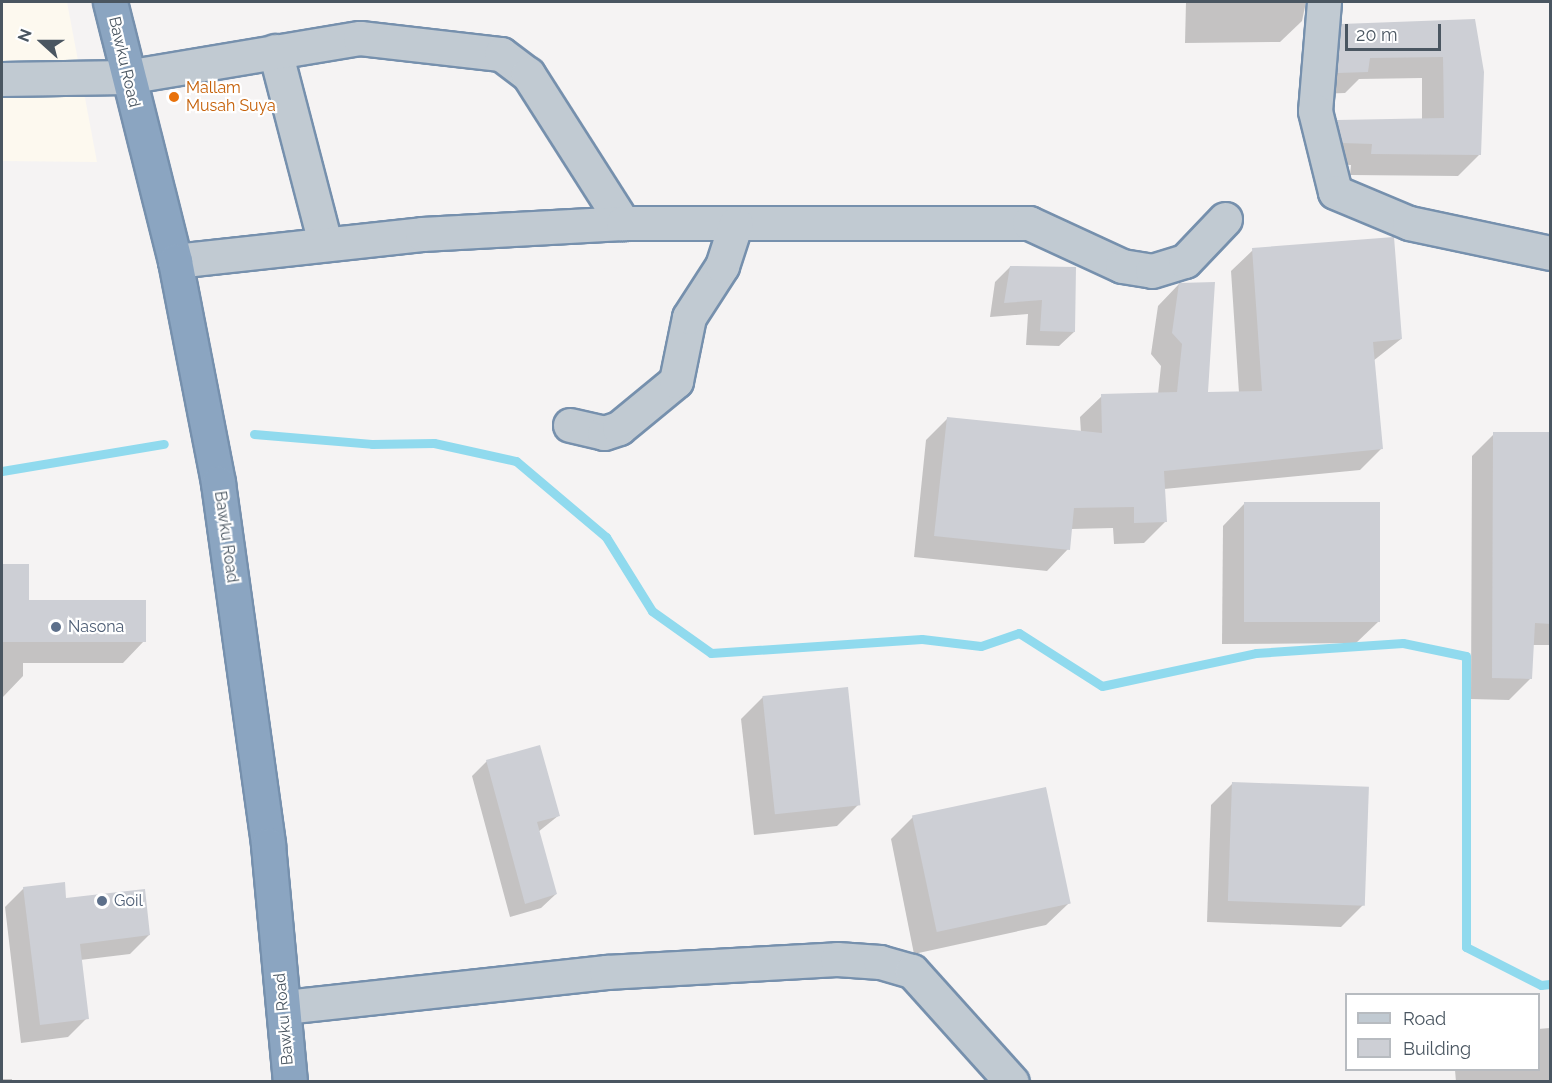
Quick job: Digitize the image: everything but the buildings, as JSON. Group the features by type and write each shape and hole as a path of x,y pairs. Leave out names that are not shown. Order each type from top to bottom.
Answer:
{"highway":[{"name":"Bawku Road","path":"110,2 126,77 175,261 229,555 268,845 290,1082"}],"street":[{"path":"1324,2 1315,111 1335,192 1409,223 1551,253"},
{"path":"2,79 126,77 360,38 501,54 517,61 623,223"},
{"path":"275,51 325,243"},
{"path":"175,261 325,243 623,223 1029,223 1122,266 1152,271 1185,261 1226,219"},
{"path":"570,425 604,433 619,428 676,381 689,317 722,266 736,223"},
{"path":"284,1007 606,972 837,959 880,962 912,971 1012,1082"}],"shaded area":[{"path":"2,2 67,2 97,162 2,161"}],"waterway":[{"path":"254,434 372,444 434,443 516,461 606,537 652,611 711,653 922,639 981,646 1019,633 1102,686 1256,653 1403,643 1466,656 1466,947 1541,985 1550,984"},
{"path":"2,471 164,444"}],"place":[{"name":"Mallam Musah Suya","path":"174,97"},
{"name":"Nasona","path":"56,627"},
{"name":"Goil","path":"102,901"}]}
